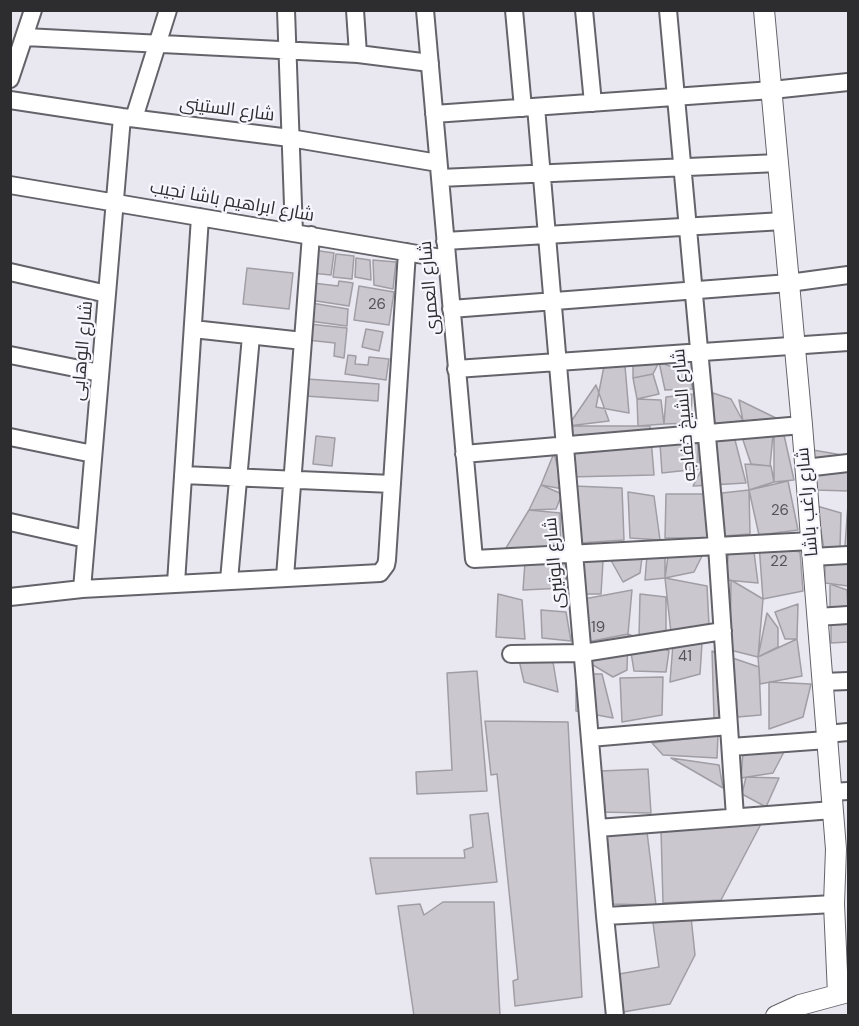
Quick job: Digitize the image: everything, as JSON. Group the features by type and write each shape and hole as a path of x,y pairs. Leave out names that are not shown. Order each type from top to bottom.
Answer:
{"street":[{"path":"10,79 33,10"},
{"name":"شارع الوهابى","path":"82,589 115,202 128,117 168,10"},
{"path":"285,10 294,233"},
{"path":"355,10 358,54"},
{"name":"شارع العمرى","path":"425,10 473,558 476,560 574,555"},
{"name":"شارع الوتيرى","path":"514,10 542,173 615,1016"},
{"path":"584,10 593,103"},
{"name":"شارع الشيخ خفاجه","path":"668,10 717,546 735,817"},
{"name":"شارع راغب باشا","path":"764,10 802,425 827,737 837,798 842,849 834,904 843,993"},
{"path":"24,37 358,54 430,63"},
{"path":"434,114 772,90 849,82"},
{"name":"شارع الستينى","path":"10,100 290,138 439,171 542,173 778,163"},
{"name":"شارع ابراهيم باشا نجيب","path":"10,185 447,259"},
{"path":"176,583 200,217"},
{"path":"445,241 783,221"},
{"path":"285,577 311,236"},
{"path":"10,597 82,589 380,573 387,560 407,252"},
{"path":"10,272 107,294"},
{"path":"451,309 789,283 849,275"},
{"path":"193,329 303,341"},
{"path":"229,580 251,336"},
{"path":"456,369 849,342"},
{"path":"10,355 100,373"},
{"path":"464,454 802,425"},
{"path":"10,437 93,454"},
{"path":"805,468 849,463"},
{"path":"183,475 392,484"},
{"path":"10,522 86,539"},
{"path":"574,555 717,546 811,549 849,555"},
{"path":"817,617 849,615"},
{"path":"511,654 583,653 723,631"},
{"path":"822,682 849,681"},
{"path":"590,738 729,726"},
{"path":"731,747 827,737 849,732"},
{"path":"597,828 735,817 837,798"},
{"path":"605,916 834,904"},
{"path":"776,1016 800,1005 843,993"}],"building":[{"path":"313,250 334,253 331,275 311,273"},
{"path":"336,254 354,256 352,279 333,277"},
{"path":"356,258 370,260 371,280 355,277"},
{"path":"373,260 396,262 393,289 374,285"},
{"path":"247,268 293,273 289,309 243,304"},
{"path":"339,281 353,283 349,306 310,300 313,283 338,286"},
{"path":"359,286 394,292 389,325 354,320"},
{"path":"311,303 348,309 347,326 309,321"},
{"path":"309,324 347,328 344,358 334,356 335,343 307,340"},
{"path":"366,329 383,332 379,351 362,347"},
{"path":"348,355 356,356 355,364 368,365 369,357 389,359 386,380 345,374"},
{"path":"633,357 659,362 653,374 633,378"},
{"path":"659,362 688,373 693,389 665,390"},
{"path":"604,366 625,366 629,413 596,407"},
{"path":"653,374 659,394 637,399 633,378"},
{"path":"307,379 379,384 378,401 305,396"},
{"path":"596,385 609,421 568,426"},
{"path":"713,393 731,399 743,421 710,424"},
{"path":"692,394 691,423 664,424 666,397"},
{"path":"637,399 661,400 664,424 638,426"},
{"path":"739,400 780,420 743,421"},
{"path":"698,425 698,469 662,473 659,429"},
{"path":"568,426 650,426 654,475 568,477"},
{"path":"741,434 773,435 770,466 751,464"},
{"path":"784,435 794,480 774,482 774,436"},
{"path":"316,436 335,438 332,466 313,464"},
{"path":"734,436 746,483 693,486 716,442"},
{"path":"813,450 848,456 848,491 816,490"},
{"path":"554,453 563,489 541,485"},
{"path":"745,464 771,466 774,482 749,490"},
{"path":"788,481 798,530 759,535 749,490"},
{"path":"541,485 562,494 556,509 529,510"},
{"path":"574,486 622,488 624,540 580,543"},
{"path":"749,490 750,534 724,536 722,493"},
{"path":"628,492 654,496 660,540 630,538"},
{"path":"666,494 706,494 709,538 665,538"},
{"path":"848,504 848,546 845,546"},
{"path":"817,506 841,513 840,548 824,549"},
{"path":"529,510 560,513 561,547 503,553"},
{"path":"759,544 800,552 803,591 763,599"},
{"path":"729,546 754,552 758,583 726,580"},
{"path":"669,549 703,554 694,572 665,578"},
{"path":"607,553 642,558 640,573 623,582"},
{"path":"582,554 603,561 601,594 578,594"},
{"path":"647,555 665,555 665,578 645,580"},
{"path":"848,561 848,586 825,583 825,563"},
{"path":"525,562 567,564 565,588 523,590"},
{"path":"665,578 707,586 709,625 671,633"},
{"path":"731,580 763,599 758,657 730,650"},
{"path":"830,584 847,590 848,609 830,609"},
{"path":"632,590 628,634 587,642 584,599"},
{"path":"498,594 522,600 525,639 496,637"},
{"path":"640,594 666,597 666,632 639,638"},
{"path":"798,604 797,639 785,639 775,612"},
{"path":"541,610 566,612 571,641 542,638"},
{"path":"767,613 778,628 778,647 758,657"},
{"path":"831,623 848,623 848,642 831,643"},
{"path":"628,634 627,670 613,677 593,665 587,642"},
{"path":"628,634 669,651 666,672 634,671"},
{"path":"797,639 802,676 760,684 758,657"},
{"path":"702,643 700,674 670,682 673,644"},
{"path":"712,651 759,667 761,715 714,719"},
{"path":"519,660 553,662 558,692 524,682"},
{"path":"477,671 487,791 417,794 416,772 452,770 447,673"},
{"path":"576,674 602,674 613,718 576,711"},
{"path":"663,677 662,715 622,722 620,678"},
{"path":"769,682 811,684 803,717 769,729"},
{"path":"485,721 568,722 582,997 515,1006 513,981 518,979 497,774 491,775"},
{"path":"718,735 717,758 663,755 652,743"},
{"path":"785,750 773,773 741,778 743,752"},
{"path":"671,758 719,765 723,788"},
{"path":"648,769 651,813 596,812 605,807 600,771"},
{"path":"746,777 779,778 766,807 742,794"},
{"path":"488,813 497,882 376,894 370,858 465,858 464,850 473,847 470,815"},
{"path":"762,822 721,900 663,903 661,830"},
{"path":"603,831 647,832 656,905 609,904"},
{"path":"443,902 494,902 500,1016 414,1016 398,906 420,904 424,915"},
{"path":"691,917 695,955 670,1004 623,1012 619,974 659,967 653,923"}]}
